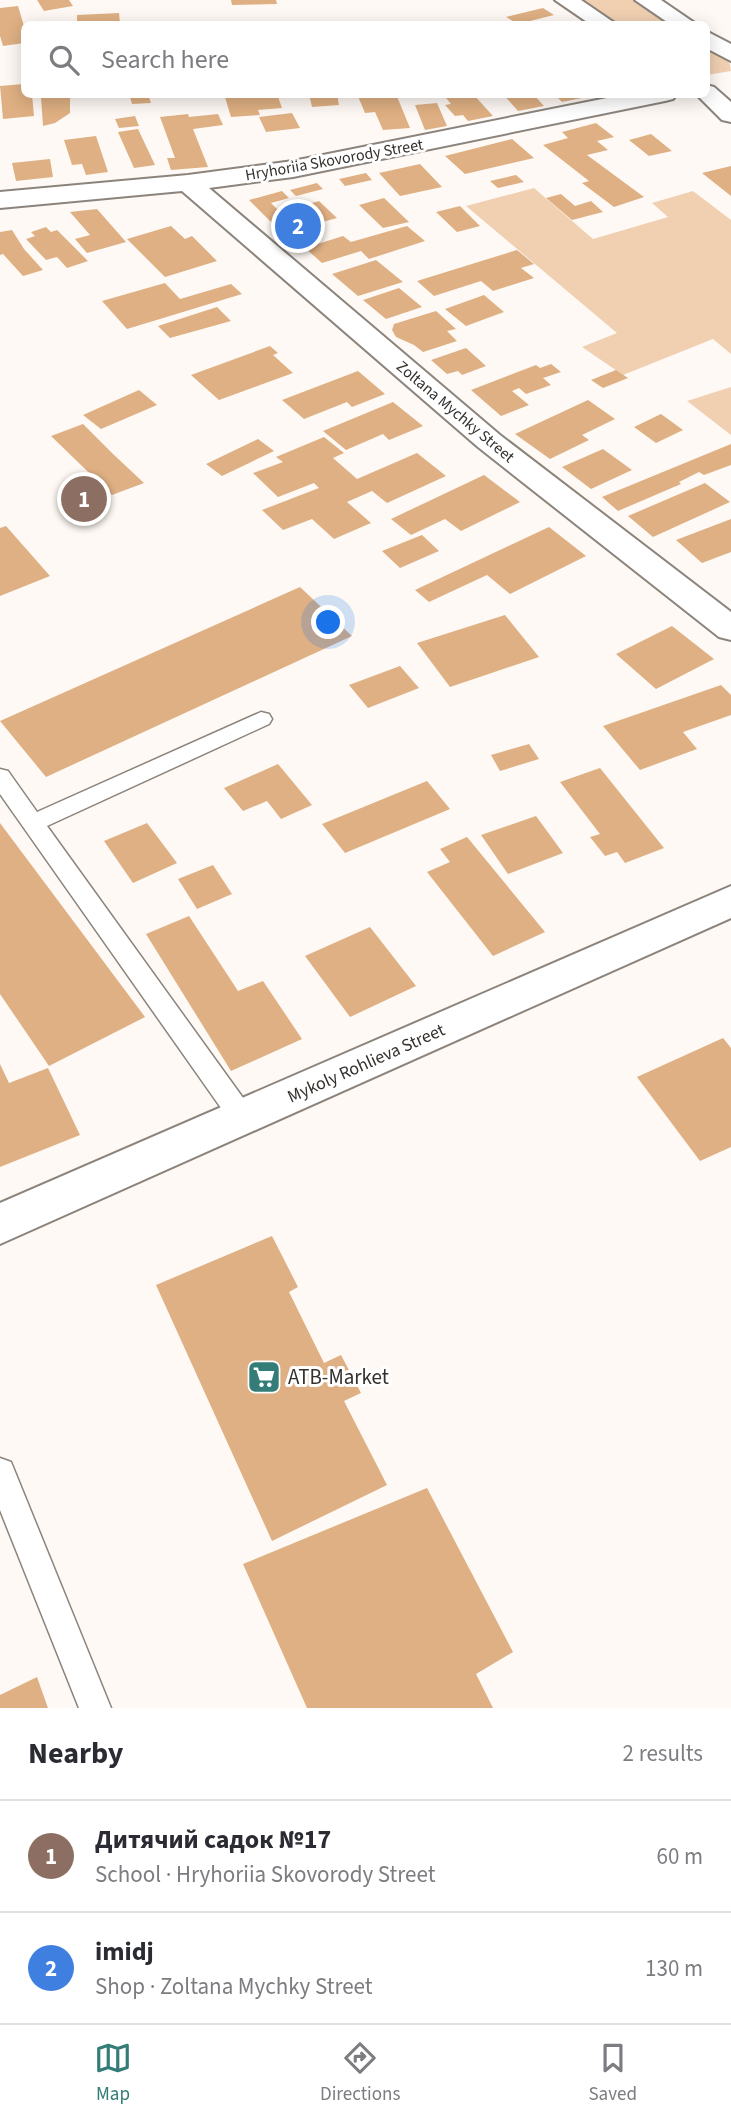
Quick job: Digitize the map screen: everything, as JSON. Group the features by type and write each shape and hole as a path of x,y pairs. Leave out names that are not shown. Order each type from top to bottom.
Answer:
{"street":[{"path":"566,0 600,21"},
{"path":"646,0 680,21"},
{"path":"710,41 731,54"},
{"path":"710,86 731,83"},
{"path":"710,96 731,115"},
{"name":"Hryhoriia Skovorody Street","path":"0,200 188,183 293,169 645,98"},
{"name":"Zoltana Mychky Street","path":"188,183 489,441 731,629"},
{"name":"Mykoly Rohlieva Street","path":"0,1224 731,901"}],"lane":[{"path":"32,823 261,719"},
{"path":"0,777 242,1117"},
{"path":"0,1472 95,1708"}],"shaded area":[{"path":"580,0 633,0 667,21 613,21"},
{"path":"710,48 729,60 731,71 710,74"},
{"path":"534,188 593,239 668,217 652,203 693,191 731,220 731,354 713,339 623,375 582,347 617,333 466,206"},
{"path":"731,387 731,435 687,401"}],"building":[{"path":"37,0 69,0 73,6 44,11"},
{"path":"231,0 276,0 277,4 232,5"},
{"path":"18,6 22,21 21,43 3,46 0,36 0,8"},
{"path":"543,8 554,15 530,21 513,21 506,17"},
{"path":"119,13 120,21 77,21 77,15"},
{"path":"21,84 21,98 32,98 34,116 3,119 0,86"},
{"path":"41,98 70,98 70,113 55,123 43,126"},
{"path":"130,98 149,98 151,103 132,104"},
{"path":"225,98 278,98 282,108 258,110 260,115 231,117"},
{"path":"310,98 338,98 339,105 312,107"},
{"path":"359,98 398,98 410,128 383,130 375,112 365,113"},
{"path":"446,98 477,98 493,116 468,121 463,115 455,116 445,105 451,104"},
{"path":"507,98 537,98 544,106 518,111"},
{"path":"558,98 582,98 562,102"},
{"path":"437,103 447,126 425,130 415,105"},
{"path":"292,113 300,128 266,132 259,117"},
{"path":"188,114 189,117 218,114 223,125 193,129 208,167 171,170 167,158 175,158 160,117"},
{"path":"135,116 139,126 119,128 115,119"},
{"path":"596,123 614,137 597,141 608,150 587,155 644,197 614,207 582,183 589,181 543,145 568,138 562,132"},
{"path":"138,129 155,165 134,168 118,132"},
{"path":"651,134 672,151 649,156 629,140"},
{"path":"96,136 108,172 86,175 82,164 72,165 64,140"},
{"path":"512,139 534,158 465,174 445,156"},
{"path":"50,159 53,177 16,181 12,163"},
{"path":"420,164 442,187 400,196 379,173"},
{"path":"731,166 731,196 702,173"},
{"path":"366,173 372,180 345,186 339,179"},
{"path":"516,175 524,182 498,188 490,181"},
{"path":"317,183 323,189 296,196 290,190"},
{"path":"282,191 289,198 271,203 280,212 319,201 337,218 282,233 249,200"},
{"path":"561,194 575,206 591,201 603,212 572,220 546,198"},
{"path":"384,198 409,222 383,228 359,205"},
{"path":"460,206 480,226 457,232 436,212"},
{"path":"97,209 126,242 87,253 75,239 90,235 70,212"},
{"path":"171,226 185,239 192,236 217,261 165,277 127,239"},
{"path":"407,226 425,241 369,259 361,251 322,263 305,248 343,236 351,242"},
{"path":"46,227 51,232 57,230 88,261 67,268 57,257 46,260 26,239 35,236 31,232"},
{"path":"12,230 24,249 43,270 23,276 3,254 0,255 0,232"},
{"path":"517,250 534,264 521,268 534,278 493,291 481,281 434,296 417,281"},
{"path":"376,260 403,282 358,296 332,274"},
{"path":"165,283 180,299 231,284 242,294 127,329 102,301"},
{"path":"399,288 422,307 386,319 363,300"},
{"path":"484,295 504,312 466,326 445,309"},
{"path":"217,307 231,321 170,338 158,326"},
{"path":"436,311 456,329 447,331 457,341 423,352 396,337 392,330 394,324"},
{"path":"270,346 278,353 273,355 293,373 219,400 191,375"},
{"path":"466,348 486,366 462,375 458,371 447,374 431,360"},
{"path":"551,364 561,372 543,378 551,385 526,394 519,388 512,391 529,405 501,416 471,390 536,365 540,368"},
{"path":"616,370 628,378 603,388 591,380"},
{"path":"358,371 385,394 352,407 347,402 304,419 282,400"},
{"path":"139,390 157,405 101,429 83,415"},
{"path":"588,400 615,419 582,435 589,440 550,459 515,434"},
{"path":"393,402 423,426 389,440 383,434 346,450 323,431"},
{"path":"661,414 683,430 656,443 634,427"},
{"path":"83,424 144,483 112,495 51,436"},
{"path":"324,437 344,453 333,458 357,479 417,453 446,476 387,503 372,491 347,502 371,523 334,539 312,519 283,530 262,510 319,488 314,483 278,497 253,473 283,462 276,457"},
{"path":"258,439 274,451 222,476 206,464"},
{"path":"731,444 731,465 704,475 699,472 679,482 681,484 618,511 602,497"},
{"path":"603,449 632,470 591,489 562,467"},
{"path":"484,475 520,502 461,531 445,519 411,535 391,519"},
{"path":"705,483 730,502 653,537 628,516"},
{"path":"731,519 731,552 702,563 676,540"},
{"path":"6,526 50,576 0,596 0,528"},
{"path":"549,527 586,556 510,594 487,575 429,602 415,590"},
{"path":"422,535 439,551 400,568 382,551"},
{"path":"300,587 352,636 46,777 0,721"},
{"path":"505,615 539,657 450,687 417,643"},
{"path":"672,626 714,659 656,689 616,654"},
{"path":"400,666 419,688 368,708 349,685"},
{"path":"721,685 731,695 731,715 683,732 697,749 640,770 603,726"},
{"path":"529,744 539,759 500,771 491,755"},
{"path":"278,764 312,805 281,819 267,801 243,811 224,788"},
{"path":"600,768 664,848 625,863 617,852 605,856 590,837 600,834 560,782"},
{"path":"427,781 450,809 345,853 322,824"},
{"path":"536,816 563,853 508,874 481,835"},
{"path":"0,823 145,1017 49,1066 0,994"},
{"path":"147,823 177,863 133,883 104,841"},
{"path":"467,837 545,932 493,956 427,872 450,862 440,849"},
{"path":"213,865 232,894 197,909 178,879"},
{"path":"189,916 238,991 263,981 302,1039 231,1071 146,934"},
{"path":"370,927 416,986 350,1017 305,956"},
{"path":"723,1038 731,1048 731,1147 700,1161 637,1077"},
{"path":"0,1064 9,1083 48,1068 80,1135 0,1167"},
{"path":"272,1236 298,1287 289,1292 324,1363 341,1355 361,1393 344,1401 387,1485 272,1541 156,1285"},
{"path":"427,1488 513,1652 476,1674 493,1708 307,1708 243,1564"},
{"path":"37,1677 48,1708 0,1708 0,1695"}],"place":[{"name":"imidj","path":"298,226"},
{"name":"Дитячий садок №17","path":"84,499"},
{"name":"ATB-Market","path":"264,1377"}]}
